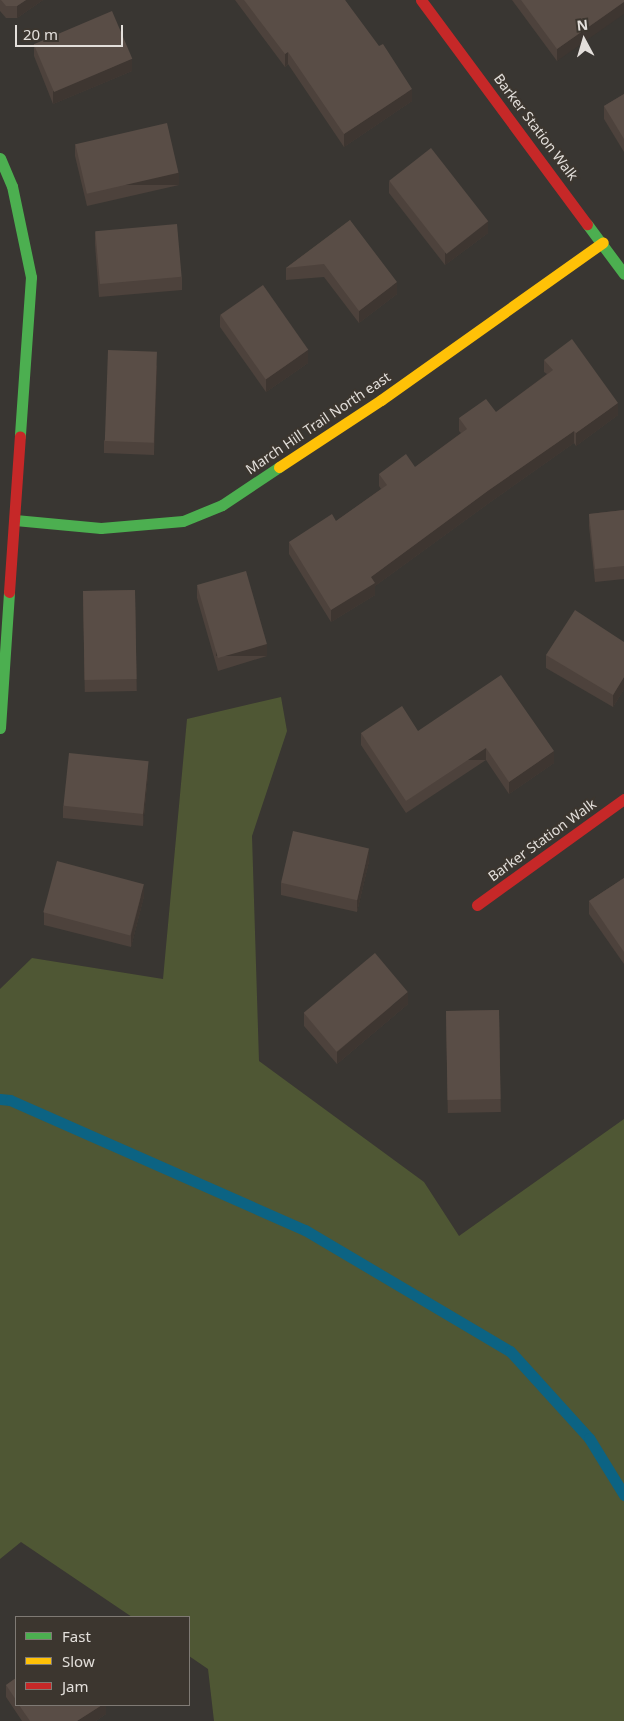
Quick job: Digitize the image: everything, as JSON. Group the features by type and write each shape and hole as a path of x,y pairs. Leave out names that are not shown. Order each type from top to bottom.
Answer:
{"street":[{"name":"Barker Station Walk","path":"421,0 603,242 624,274"},
{"path":"0,158 12,186 31,277 0,728"},
{"name":"March Hill Trail North east","path":"14,520 101,528 184,521 222,505 381,400 603,242"},
{"name":"Barker Station Walk","path":"478,905 624,799"}],"green space":[{"path":"281,697 287,731 252,836 259,1061 424,1182 459,1236 624,1119 624,1721 214,1721 208,1669 190,1657 190,1616 131,1616 21,1542 0,1559 0,989 32,958 163,979 187,719"}],"building":[{"path":"1,0 26,0 17,6 6,6"},
{"path":"244,0 345,0 379,46 383,44 412,89 344,134 288,52 285,54"},
{"path":"521,0 624,0 624,2 557,49"},
{"path":"112,11 132,59 54,92 34,44"},
{"path":"624,94 624,139 604,106"},
{"path":"167,123 178,173 87,194 75,144"},
{"path":"431,148 488,221 446,254 389,181"},
{"path":"350,220 397,282 359,311 324,264 286,268"},
{"path":"177,224 182,277 100,284 95,231"},
{"path":"263,285 308,350 266,380 220,315"},
{"path":"572,339 618,403 489,490 371,577 375,583 331,610 289,542 332,514 336,521 387,485 379,474 406,454 415,467 467,429 459,418 486,399 496,412 553,370 544,360"},
{"path":"108,350 157,352 154,443 105,441"},
{"path":"624,510 624,566 595,569 589,514"},
{"path":"246,571 267,644 218,658 197,585"},
{"path":"135,590 137,679 85,680 83,591"},
{"path":"575,610 624,642 624,677 613,695 546,655"},
{"path":"501,675 554,751 509,782 486,748 406,801 361,733 402,706 418,731"},
{"path":"69,753 149,761 143,814 63,806"},
{"path":"293,831 369,849 357,900 281,883"},
{"path":"57,861 144,884 130,935 43,912"},
{"path":"624,878 624,952 589,901"},
{"path":"375,953 408,992 337,1052 304,1013"},
{"path":"499,1010 501,1099 448,1100 446,1011"},
{"path":"15,1679 15,1698 6,1685"},
{"path":"20,1706 100,1706 77,1721 30,1721"}],"waterway":[{"path":"0,1099 10,1100 305,1230 510,1351 589,1438 624,1495"}],"traffic: fast":[{"path":"0,158 12,186 31,277 20,436"},
{"path":"587,224 624,274"},
{"path":"15,520 101,528 183,521 222,505 279,467"},
{"path":"0,728 9,592"}],"traffic: slow":[{"path":"279,467 381,400 603,242"}],"traffic: jam":[{"path":"421,0 587,224"},
{"path":"9,592 20,436"},
{"path":"477,905 624,799"}]}
